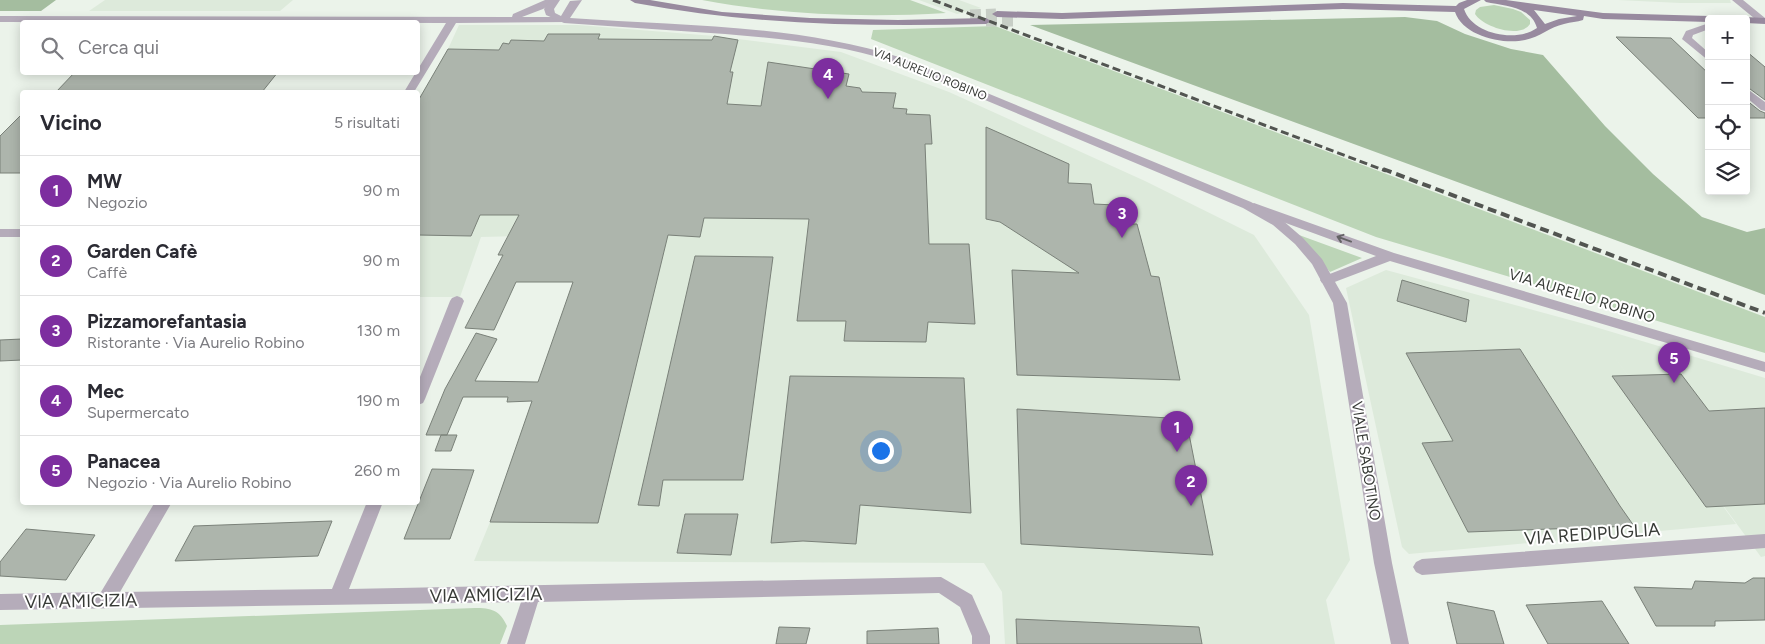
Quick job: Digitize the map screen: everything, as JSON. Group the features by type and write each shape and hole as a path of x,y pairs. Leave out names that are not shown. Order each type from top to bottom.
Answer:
{"main road":[{"path":"635,0 682,9 798,20 887,24 986,22"},
{"path":"1489,0 1603,16 1705,19"},
{"path":"997,14 1062,16 1343,6 1459,9 1471,1"},
{"path":"1515,5 1536,16 1542,23 1542,29"},
{"path":"1399,8 1464,22 1487,34 1516,39 1538,34 1542,29 1562,21 1603,16"},
{"path":"1459,9 1459,15 1464,22"},
{"path":"869,22 970,15"},
{"path":"1014,21 1062,16"},
{"path":"1750,20 1764,21"}],"street":[{"path":"420,21 498,19 527,13 554,0"},
{"path":"554,0 550,9 551,15 564,20 577,0"},
{"path":"1737,0 1764,21"},
{"name":"VIA AURELIO ROBINO","path":"498,19 564,20 792,36 845,44 869,50 898,60 1247,205 1390,256 1765,367"},
{"path":"0,20 20,20"},
{"path":"420,74 452,21"},
{"path":"1705,27 1689,33 1687,38 1705,54"},
{"path":"410,90 419,75"},
{"path":"1750,95 1765,108"},
{"name":"VIA AURELIO ROBINO","path":"1247,205 1277,222 1300,240 1317,262 1327,280"},
{"path":"0,233 20,233"},
{"path":"1327,280 1390,256"},
{"name":"VIALE SABOTINO","path":"1327,280 1340,304 1383,563 1400,644"},
{"path":"420,394 457,301"},
{"path":"106,600 162,505"},
{"path":"337,597 374,505"},
{"name":"VIA REDIPUGLIA","path":"1422,567 1765,541"},
{"name":"VIA AMICIZIA","path":"0,602 532,594 941,585 966,601 981,636 981,644"},
{"path":"516,644 532,594"}],"shaded area":[{"path":"105,0 293,0 280,11 89,11"},
{"path":"919,0 959,0 981,8 957,14"},
{"path":"1618,0 1730,0 1731,3 1680,3"},
{"path":"459,25 578,25 714,36 841,52 949,92 1145,181 1254,235 1309,315 1350,560 1326,600 1335,644 1005,644 1002,592 984,563 474,561 490,522 586,244 565,235 481,237 460,297 420,297 420,98 448,49"},
{"path":"1386,270 1592,326 1765,378 1765,556 1761,557 1610,351 1736,524 1409,554 1402,547 1346,288"}],"green space":[{"path":"0,0 56,0 41,11 0,11"},
{"path":"702,0 910,0 946,13 824,14 762,9"},
{"path":"1494,5 1521,12 1530,20 1530,24 1518,31 1502,30 1479,19 1475,14 1476,10 1480,7"},
{"path":"1405,17 1437,21 1465,34 1511,49 1543,55 1605,126 1653,174 1702,217 1747,232 1765,228 1765,295 1030,25"},
{"path":"995,26 1765,317 1765,353 1376,237 871,39 873,30"},
{"path":"1299,235 1362,258 1330,272"},
{"path":"475,608 494,611 501,616 507,626 500,644 0,644 0,625"}],"building":[{"path":"548,34 600,34 598,39 712,40 714,36 738,40 730,72 733,72 727,104 761,106 768,62 849,74 846,86 860,88 862,92 896,93 893,108 907,109 906,114 930,115 932,144 925,144 929,244 969,244 975,324 928,322 926,342 844,341 846,321 797,321 809,219 704,218 700,237 668,235 598,523 490,522 532,401 507,402 508,397 463,397 447,435 426,435 445,389 476,333 497,339 475,381 538,382 573,282 516,282 494,330 465,328 503,255 498,255 519,215 480,215 471,236 420,235 420,98 448,49 499,50 503,43 509,44 511,40 544,41"},
{"path":"1616,37 1671,38 1705,70 1705,118 1698,118"},
{"path":"1750,54 1765,67 1765,100 1750,89"},
{"path":"72,75 276,75 264,90 58,90"},
{"path":"1750,103 1765,113 1765,118 1750,118"},
{"path":"20,116 20,173 0,173 0,136"},
{"path":"986,127 1069,164 1068,183 1091,184 1094,204 1115,205 1116,224 1137,224 1151,276 1159,277 1180,380 1017,375 1012,270 1079,273 1000,222 986,219"},
{"path":"695,256 773,257 743,480 663,480 659,506 638,505"},
{"path":"1402,280 1469,300 1466,322 1397,301"},
{"path":"20,339 20,360 0,361 0,340"},
{"path":"1520,349 1634,526 1468,532 1422,443 1453,441 1406,353"},
{"path":"1681,374 1709,411 1765,408 1765,504 1706,507 1612,376"},
{"path":"790,376 964,378 971,513 860,505 856,544 803,541 771,543"},
{"path":"1017,409 1186,419 1213,555 1021,544"},
{"path":"441,435 457,435 451,451 435,451"},
{"path":"432,469 474,470 450,539 404,539 418,505 420,505 420,499"},
{"path":"685,514 738,514 731,555 677,553"},
{"path":"332,521 318,556 175,561 194,526"},
{"path":"26,529 95,535 66,580 0,576 0,562"},
{"path":"1753,578 1765,578 1765,620 1715,621 1715,626 1656,626 1634,587 1692,589 1695,581 1745,583"},
{"path":"1602,601 1629,644 1548,644 1526,605"},
{"path":"1447,602 1494,611 1504,644 1457,644"},
{"path":"1016,619 1199,627 1202,644 1017,644"},
{"path":"779,627 810,628 806,644 776,644"},
{"path":"938,628 939,644 867,644 867,631"}],"tunnel":[{"path":"970,15 996,14"},
{"path":"986,21 1014,21"}],"railway":[{"path":"933,0 1386,171"},
{"path":"1383,169 1765,313"}],"place":[{"name":"Mec","path":"828,99"},
{"name":"Pizzamorefantasia","path":"1122,238"},
{"name":"Panacea","path":"1674,383"},
{"name":"MW","path":"1177,452"},
{"name":"Garden Cafè","path":"1191,506"}]}
